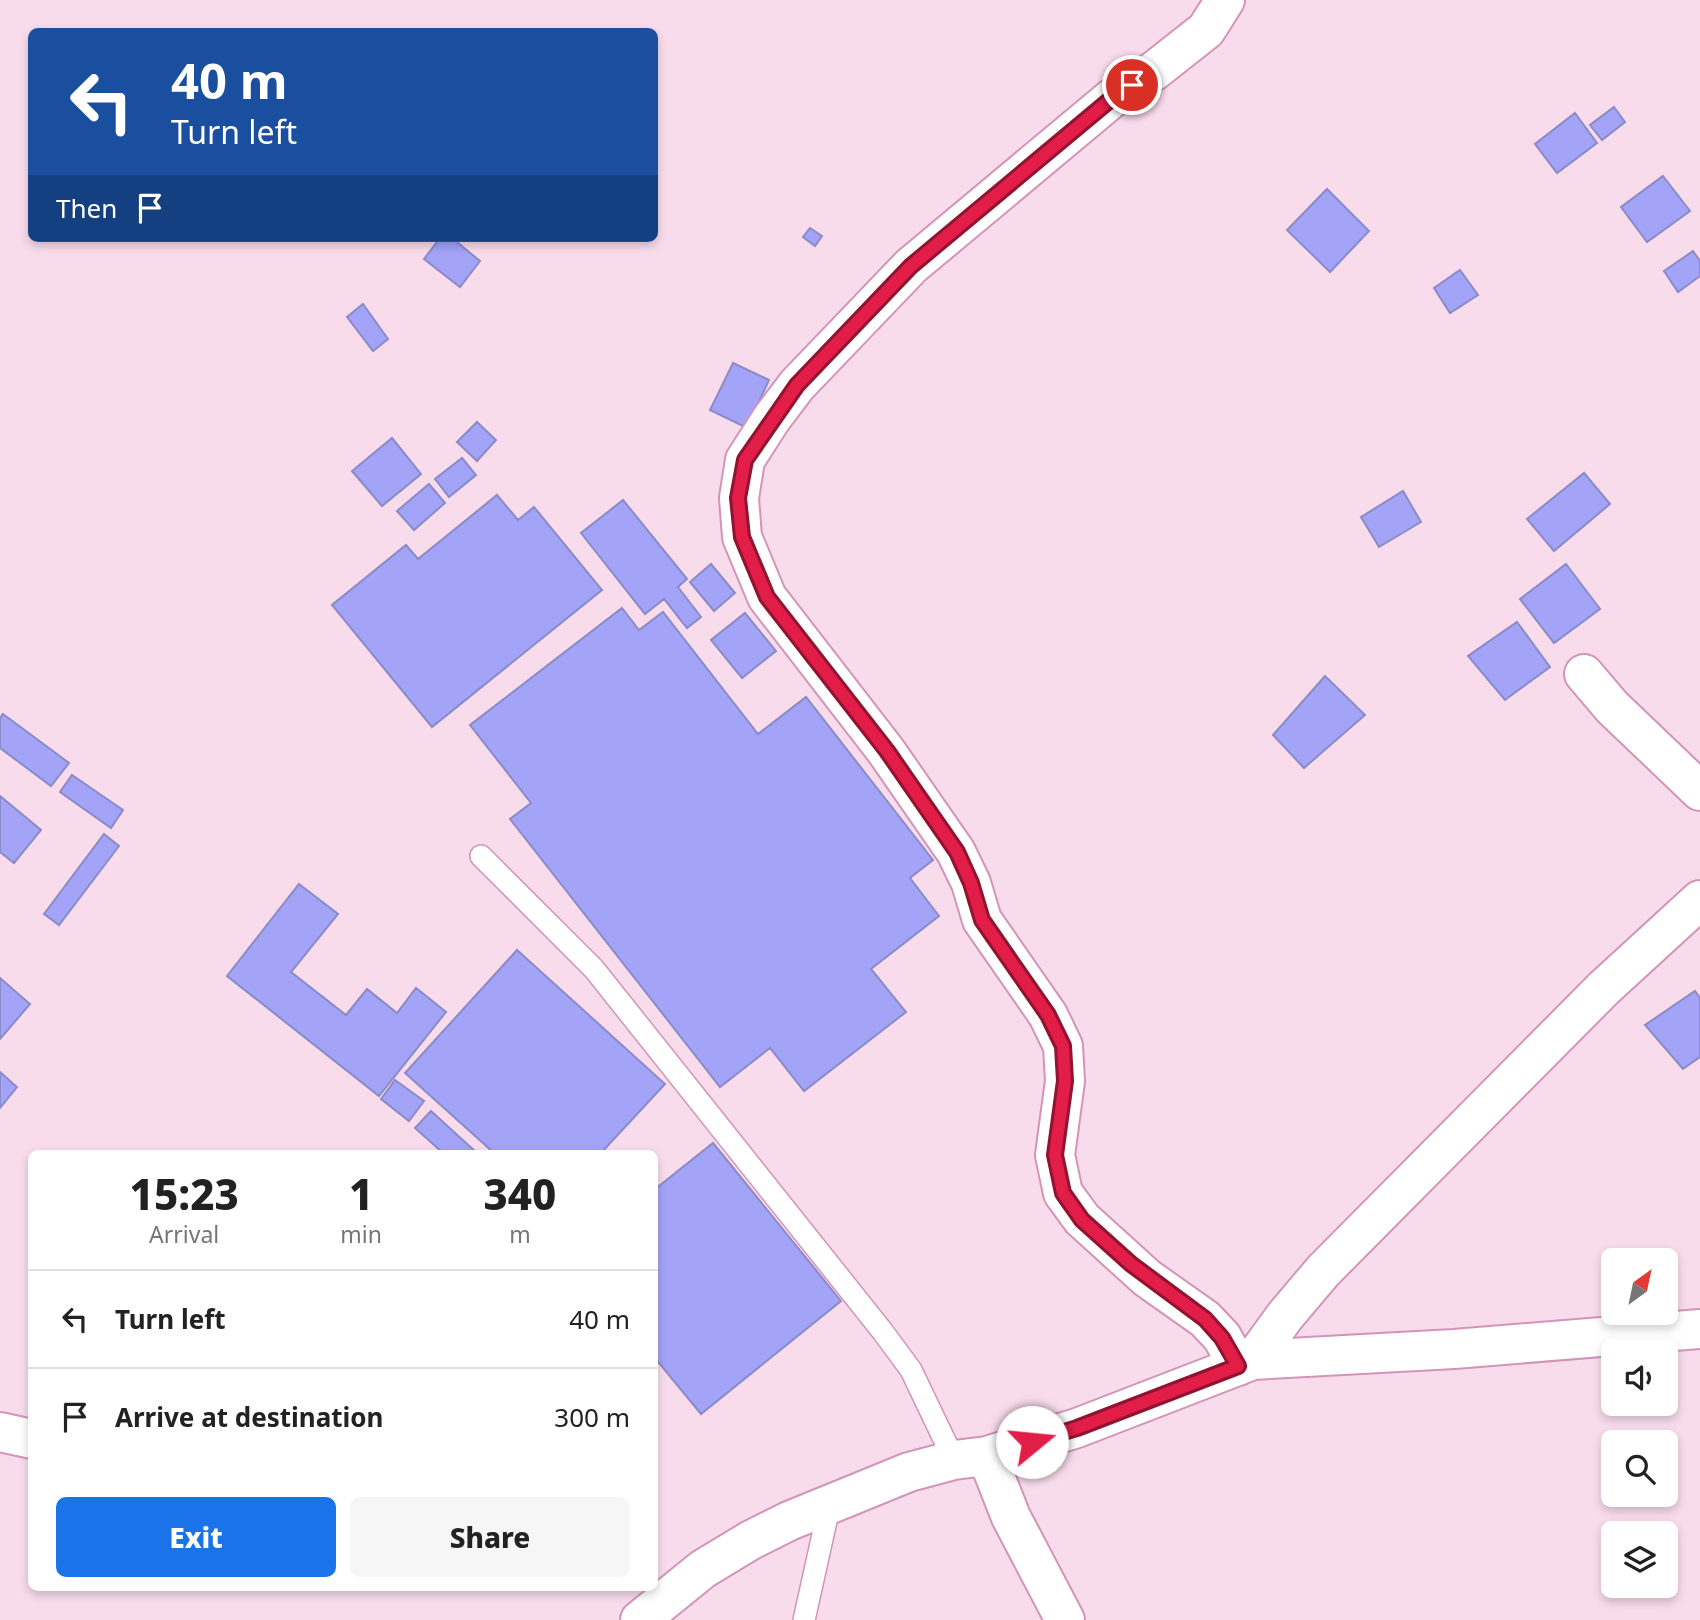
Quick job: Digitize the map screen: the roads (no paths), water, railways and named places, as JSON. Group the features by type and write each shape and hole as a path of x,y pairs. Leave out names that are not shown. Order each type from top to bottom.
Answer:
{"street":[{"path":"1225,0 1206,30 1172,58 1111,99 911,266 797,385 772,418 745,460 738,498 742,537 767,597 887,751 957,852 971,883 982,920 1048,1015 1063,1046 1065,1081 1055,1155 1063,1193 1082,1220 1138,1270 1205,1319 1246,1363"},
{"path":"1584,674 1612,706 1700,792"},
{"path":"1246,1363 1323,1271 1594,998 1700,900"},
{"path":"640,1620 703,1569 751,1539 830,1503 909,1472 1077,1428 1246,1363 1700,1329"},
{"path":"0,1432 28,1438"},
{"path":"970,1458 1012,1517 1065,1620"}],"lane":[{"path":"481,856 594,969 883,1332 970,1458"},
{"path":"804,1620 830,1503"}]}
